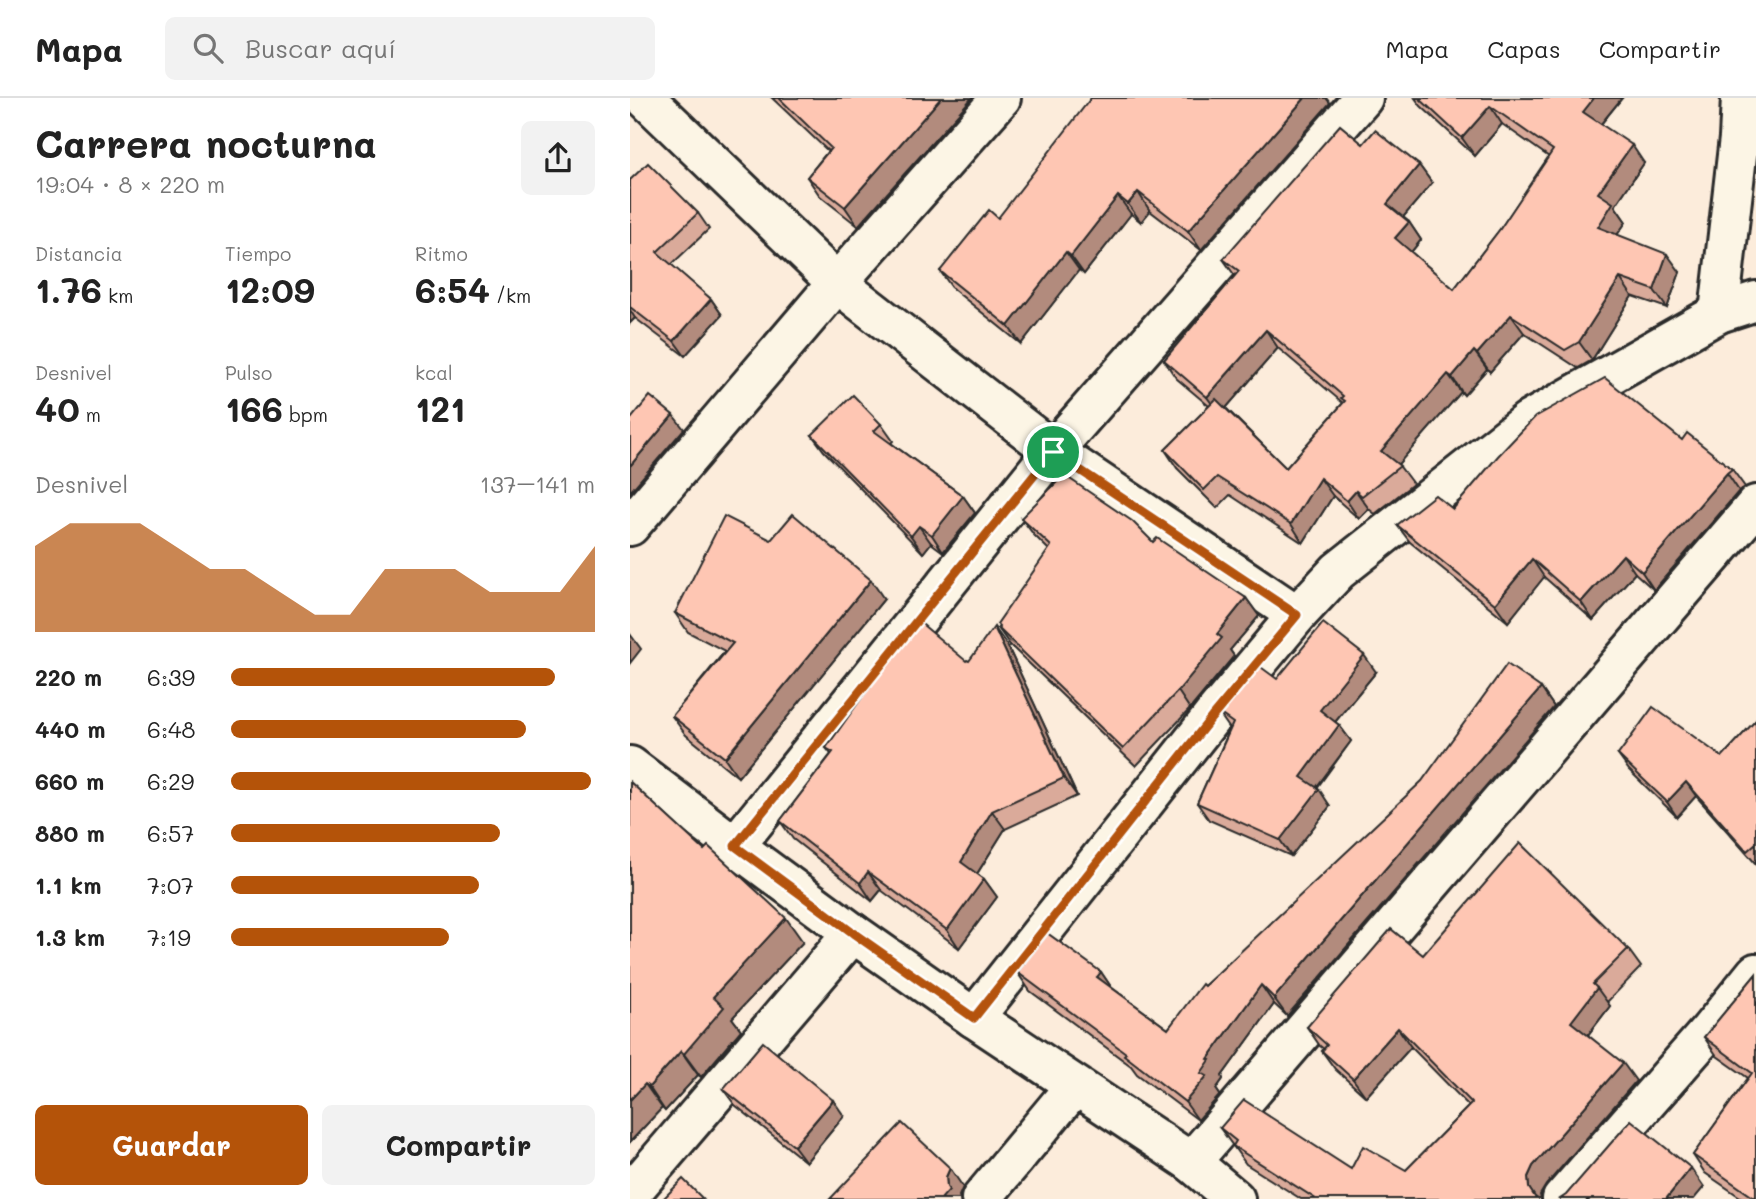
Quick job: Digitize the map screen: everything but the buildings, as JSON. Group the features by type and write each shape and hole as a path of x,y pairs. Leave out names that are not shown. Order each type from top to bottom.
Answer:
{"street":[{"path":"630,526 837,283 1001,98"},
{"path":"735,846 1053,452 1363,98"},
{"path":"1719,313 1747,132 1741,98"},
{"path":"645,106 837,283 1053,452 1297,615"},
{"path":"974,1018 1212,717 1297,615 1338,571 1528,421 1719,313 1756,301"},
{"path":"1191,1162 1756,505"},
{"path":"630,766 853,933 974,1018 1191,1162 1235,1199"},
{"path":"630,1194 853,933"},
{"path":"1562,1199 1710,1030 1756,973"},
{"path":"981,1199 1075,1086"}],"route":[{"path":"1053,452 1297,615 1212,717 974,1018 735,846 1053,452"}]}
